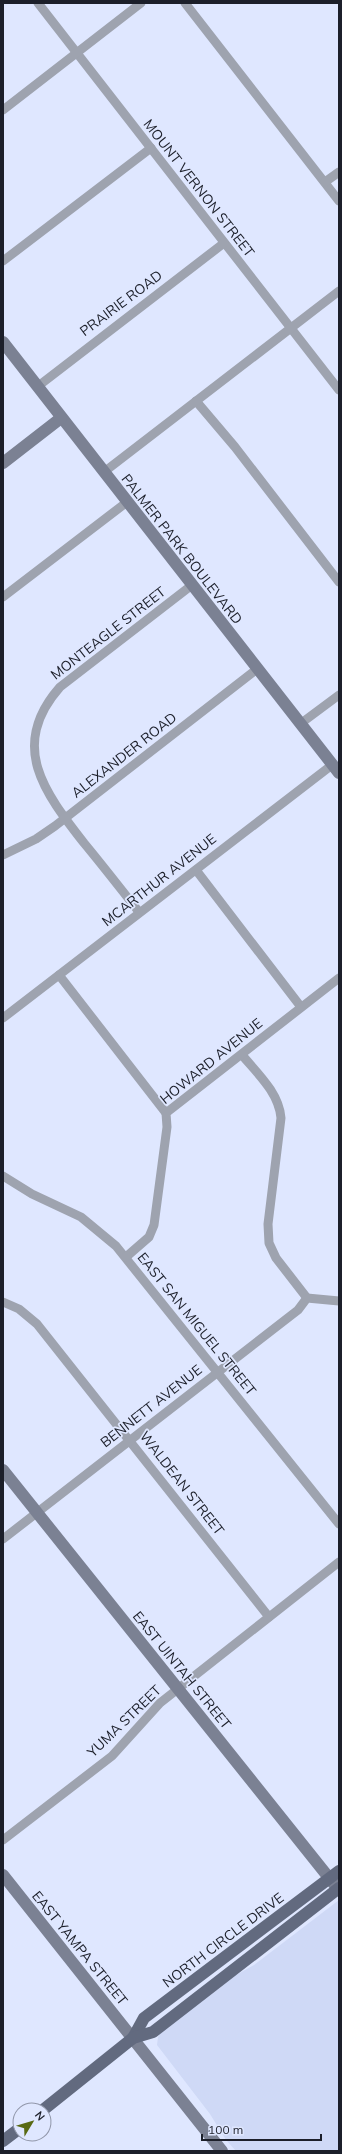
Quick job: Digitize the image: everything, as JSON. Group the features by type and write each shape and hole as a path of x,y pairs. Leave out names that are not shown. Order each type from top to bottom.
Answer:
{"main road":[{"name":"PALMER PARK BOULEVARD","path":"3,342 336,769"},
{"path":"3,463 61,418"},
{"name":"EAST UINTAH STREET","path":"3,1470 178,1689 334,1875 338,1888"},
{"name":"EAST YAMPA STREET","path":"3,1875 222,2151"},
{"name":"NORTH CIRCLE DRIVE","path":"133,2038 144,2018 334,1875"},
{"name":"NORTH CIRCLE DRIVE","path":"52,2103 133,2038 153,2032 338,1888"},
{"path":"3,2141 12,2134"}],"street":[{"name":"MOUNT VERNON STREET","path":"38,3 339,390"},
{"path":"3,110 141,3"},
{"path":"185,3 339,201"},
{"path":"3,261 151,148"},
{"path":"325,182 339,172"},
{"name":"PRAIRIE ROAD","path":"37,387 224,243"},
{"path":"104,472 339,291"},
{"path":"196,402 235,447 339,582"},
{"path":"3,597 127,502"},
{"name":"MONTEAGLE STREET","path":"139,912 48,795 37,769 35,745 39,720 51,697 68,680 192,585"},
{"name":"ALEXANDER ROAD","path":"3,855 36,839 65,818 257,669"},
{"path":"300,724 339,695"},
{"name":"MCARTHUR AVENUE","path":"3,1018 139,912 336,769"},
{"path":"196,870 301,1007"},
{"path":"59,975 166,1113"},
{"name":"HOWARD AVENUE","path":"126,1257 149,1236 154,1225 167,1127 166,1113 339,978"},
{"path":"242,1054 276,1097 280,1110 281,1118 268,1224 269,1243 276,1258 307,1298 339,1301"},
{"name":"EAST SAN MIGUEL STREET","path":"3,1176 32,1194 81,1218 104,1234 126,1257 339,1524"},
{"name":"BENNETT AVENUE","path":"3,1539 298,1310 307,1298"},
{"name":"WALDEAN STREET","path":"3,1302 19,1310 37,1324 130,1439 269,1617"},
{"name":"YUMA STREET","path":"3,1840 112,1756 153,1709 339,1562"}],"shaded area":[{"path":"339,1900 339,2151 236,2151 226,2140 210,2114 157,2045 158,2037 161,2032 236,1975 254,1965"}]}
